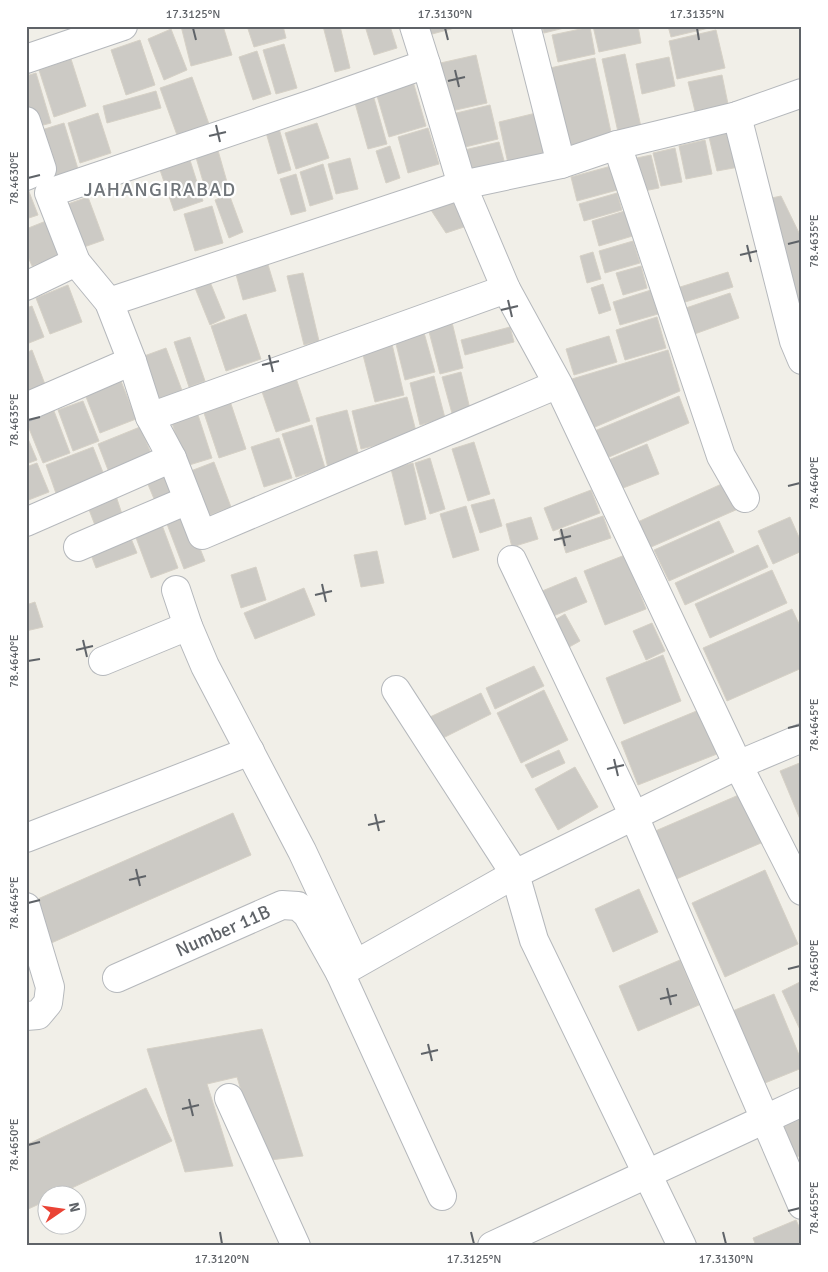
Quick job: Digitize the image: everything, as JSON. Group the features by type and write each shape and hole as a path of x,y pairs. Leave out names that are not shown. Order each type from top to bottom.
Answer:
{"street":[{"path":"26,59 123,26"},
{"path":"414,26 462,185 506,289 558,384 738,765 802,891"},
{"path":"526,26 562,164"},
{"path":"426,64 49,193 76,262 108,302 132,361 150,417 172,458 202,535 558,384"},
{"path":"108,302 462,185 562,164 617,145 737,116 802,93"},
{"path":"737,116 799,346"},
{"path":"26,121 42,169 26,176"},
{"path":"617,145 721,456 745,498"},
{"path":"26,286 76,262"},
{"path":"150,417 506,289"},
{"path":"26,408 132,361"},
{"path":"26,522 172,458"},
{"path":"78,547 188,500"},
{"path":"512,560 634,816 802,1205"},
{"path":"176,590 188,626 205,666 302,851 347,969 442,1196"},
{"path":"103,661 188,626"},
{"path":"396,690 516,874 534,940 682,1246"},
{"path":"347,969 516,874 738,765 802,738"},
{"path":"26,838 250,751"},
{"name":"Number 11B","path":"118,978 282,905 298,906 307,914 347,969"},
{"path":"26,907 50,987 48,1003 38,1015 26,1016"},
{"path":"229,1098 296,1246"},
{"path":"492,1246 802,1102"}],"building":[{"path":"181,26 223,26 232,55 191,66"},
{"path":"247,26 283,26 286,38 254,47"},
{"path":"323,26 340,26 350,68 335,72"},
{"path":"365,26 390,26 397,48 374,55"},
{"path":"418,26 462,26 421,37"},
{"path":"542,26 572,26 544,33"},
{"path":"593,26 638,26 641,43 599,52"},
{"path":"668,26 712,26 713,27 671,37"},
{"path":"590,27 595,54 558,62 552,35"},
{"path":"171,29 187,70 164,80 148,39"},
{"path":"716,30 725,68 677,79 669,41"},
{"path":"140,40 155,85 126,95 111,50"},
{"path":"284,44 297,88 276,94 263,50"},
{"path":"257,51 271,94 253,100 239,57"},
{"path":"625,54 641,127 618,132 602,59"},
{"path":"476,55 487,103 447,112 436,64"},
{"path":"669,57 675,86 642,94 636,64"},
{"path":"595,58 612,137 567,146 550,68"},
{"path":"71,59 86,106 54,117 39,70"},
{"path":"36,73 51,123 32,128 26,110 26,76"},
{"path":"722,75 728,104 695,111 688,82"},
{"path":"192,77 209,124 177,135 160,88"},
{"path":"412,78 426,126 389,137 375,89"},
{"path":"156,91 161,108 107,123 103,106"},
{"path":"372,91 387,144 368,149 353,96"},
{"path":"490,105 498,139 457,149 448,115"},
{"path":"98,113 111,153 80,163 68,123"},
{"path":"536,113 546,160 509,168 499,122"},
{"path":"64,123 78,169 50,178 35,132"},
{"path":"317,123 329,158 296,169 285,133"},
{"path":"278,125 291,170 278,174 265,129"},
{"path":"428,128 439,164 408,173 398,137"},
{"path":"731,132 739,167 717,171 709,137"},
{"path":"705,140 712,174 686,179 679,146"},
{"path":"499,142 507,172 467,182 460,151"},
{"path":"390,146 400,178 386,183 376,151"},
{"path":"217,147 229,189 207,195 195,154"},
{"path":"675,148 682,182 661,186 653,153"},
{"path":"651,155 659,188 639,192 632,159"},
{"path":"189,157 203,201 174,211 159,167"},
{"path":"350,158 358,189 336,194 328,164"},
{"path":"323,164 333,199 310,206 300,172"},
{"path":"615,165 621,189 577,201 571,177"},
{"path":"296,174 306,211 291,215 280,179"},
{"path":"26,184 38,215 26,219"},
{"path":"617,193 622,210 584,221 579,204"},
{"path":"229,194 243,232 229,238 215,200"},
{"path":"460,195 470,225 446,233 429,207"},
{"path":"781,196 802,239 802,320 767,199"},
{"path":"88,197 104,240 81,248 65,205"},
{"path":"212,206 223,243 195,251 184,214"},
{"path":"628,210 636,235 599,246 592,221"},
{"path":"46,221 59,256 32,266 26,252 26,229"},
{"path":"633,241 640,263 605,273 599,251"},
{"path":"593,252 601,279 587,283 580,256"},
{"path":"266,258 276,291 243,300 234,267"},
{"path":"641,266 647,288 623,295 616,273"},
{"path":"728,272 733,287 682,303 677,288"},
{"path":"303,273 319,341 304,345 287,276"},
{"path":"208,277 225,318 210,325 193,283"},
{"path":"603,284 611,310 599,314 591,288"},
{"path":"68,285 82,322 50,334 36,298"},
{"path":"651,290 658,314 620,325 613,302"},
{"path":"730,293 739,318 689,336 680,310"},
{"path":"32,306 44,337 29,343 26,336 26,308"},
{"path":"246,314 261,359 226,371 211,326"},
{"path":"450,314 463,368 440,374 426,320"},
{"path":"657,317 666,348 625,360 616,330"},
{"path":"510,327 514,342 465,355 461,340"},
{"path":"423,329 435,372 405,380 394,336"},
{"path":"609,336 617,362 574,375 566,349"},
{"path":"190,337 205,381 189,387 174,342"},
{"path":"391,340 404,395 375,402 361,347"},
{"path":"166,348 183,393 154,404 136,359"},
{"path":"32,350 46,387 26,395 26,353"},
{"path":"668,350 680,391 588,430 572,379"},
{"path":"461,372 471,413 453,417 442,377"},
{"path":"295,375 310,421 276,432 260,386"},
{"path":"119,376 136,419 100,433 83,389"},
{"path":"434,376 445,418 420,425 410,383"},
{"path":"679,396 689,423 602,460 592,432"},
{"path":"407,397 417,435 361,449 352,411"},
{"path":"229,398 246,449 219,458 202,407"},
{"path":"83,401 99,441 73,451 58,410"},
{"path":"347,410 360,460 328,468 316,418"},
{"path":"54,411 70,453 43,463 26,421"},
{"path":"198,415 212,458 186,466 172,423"},
{"path":"312,425 325,468 296,477 282,434"},
{"path":"140,427 153,458 110,475 98,444"},
{"path":"26,434 37,460 26,464"},
{"path":"279,438 292,478 264,487 251,447"},
{"path":"474,442 490,494 468,501 452,449"},
{"path":"647,444 659,474 618,490 606,461"},
{"path":"93,447 106,480 58,499 46,465"},
{"path":"430,458 445,509 430,514 415,463"},
{"path":"214,462 231,507 200,519 183,474"},
{"path":"37,463 49,492 26,501 26,467"},
{"path":"413,463 426,519 405,525 391,469"},
{"path":"164,475 173,500 157,506 147,482"},
{"path":"726,482 738,509 642,551 631,525"},
{"path":"591,490 600,513 553,531 544,508"},
{"path":"116,496 123,517 96,528 88,507"},
{"path":"494,499 502,526 480,533 471,505"},
{"path":"466,506 479,550 453,558 440,514"},
{"path":"187,516 205,561 184,569 167,524"},
{"path":"603,516 611,538 566,553 559,531"},
{"path":"531,517 538,539 512,547 506,524"},
{"path":"790,517 802,544 802,551 773,564 758,531"},
{"path":"719,521 734,552 669,581 654,550"},
{"path":"162,525 178,568 151,578 135,535"},
{"path":"130,536 137,553 96,568 90,552"},
{"path":"758,545 768,567 685,605 675,583"},
{"path":"377,551 384,583 361,587 354,555"},
{"path":"625,555 646,609 605,625 584,571"},
{"path":"256,567 266,600 241,608 231,575"},
{"path":"772,570 787,603 710,638 695,604"},
{"path":"576,577 587,602 546,619 535,594"},
{"path":"304,588 315,615 255,639 244,613"},
{"path":"35,602 43,627 26,631 26,605"},
{"path":"792,609 802,630 802,668 727,701 703,648"},
{"path":"565,614 580,641 562,651 546,625"},
{"path":"652,623 665,651 646,660 633,631"},
{"path":"663,655 681,701 624,724 606,678"},
{"path":"534,666 544,686 495,709 486,688"},
{"path":"544,690 568,740 521,763 497,713"},
{"path":"481,693 491,714 441,739 430,717"},
{"path":"699,710 717,754 638,785 621,742"},
{"path":"559,750 565,763 532,778 525,765"},
{"path":"802,762 802,824 780,771"},
{"path":"575,767 598,807 558,830 535,789"},
{"path":"741,794 761,843 674,880 653,832"},
{"path":"233,813 251,855 49,944 31,902"},
{"path":"765,870 798,944 725,977 692,903"},
{"path":"639,889 658,932 613,952 595,909"},
{"path":"680,960 699,1005 638,1031 619,986"},
{"path":"802,981 802,1034 782,991"},
{"path":"774,994 802,1062 802,1068 760,1085 730,1012"},
{"path":"262,1029 303,1156 262,1161 237,1077 207,1084 233,1166 185,1172 147,1049"},
{"path":"146,1088 172,1141 80,1184 38,1184 38,1205 26,1210 26,1145"},
{"path":"802,1107 802,1155 790,1159 775,1117"},
{"path":"796,1220 802,1233 802,1246 756,1246 753,1238"}],"district":[{"name":"JAHANGIRABAD","path":"160,189"}]}
